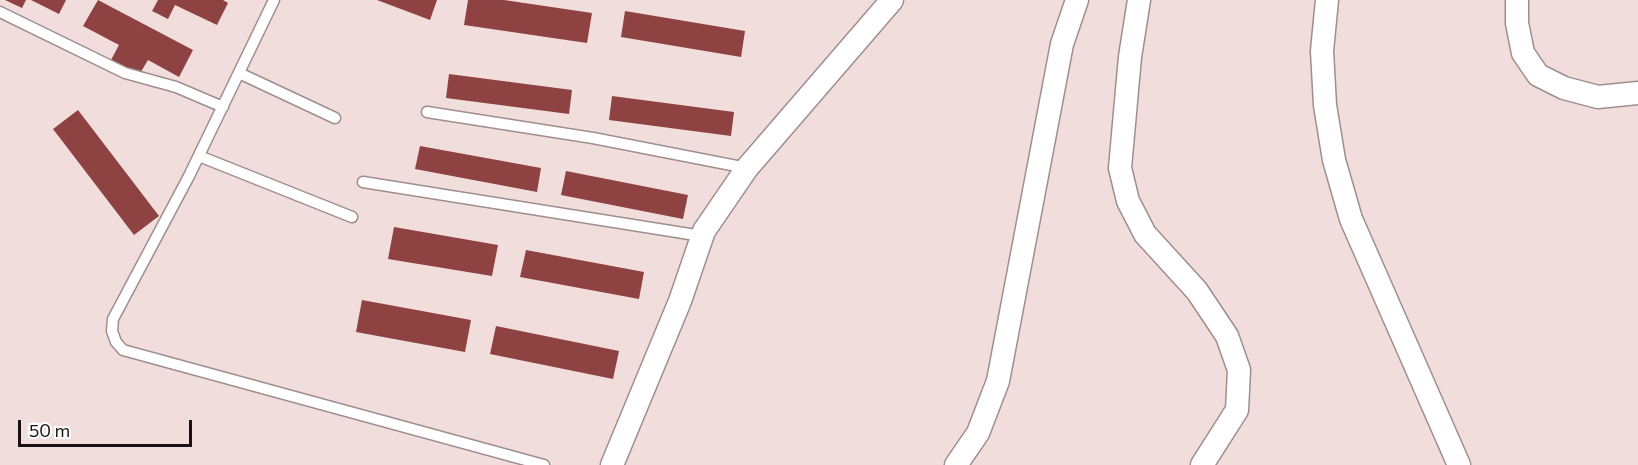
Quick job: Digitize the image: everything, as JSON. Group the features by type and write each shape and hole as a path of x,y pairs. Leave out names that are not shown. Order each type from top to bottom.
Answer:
{"street":[{"path":"612,465 680,301 702,236 747,168 892,0"},
{"path":"956,465 978,433 998,381 1062,44 1077,0"},
{"path":"1139,0 1130,57 1120,168 1128,201 1145,234 1197,291 1227,336 1239,370 1237,410 1202,465"},
{"path":"1327,0 1322,51 1325,105 1334,160 1351,219 1460,465"},
{"path":"1516,0 1516,23 1523,53 1538,75 1564,88 1598,97 1638,93"}],"lane":[{"path":"274,0 199,156 112,320 112,331 116,342 123,350 544,465"},
{"path":"0,12 125,73 176,87 223,107"},
{"path":"239,74 335,118"},
{"path":"427,112 593,138 747,168"},
{"path":"199,156 352,217"},
{"path":"363,182 702,236"}],"building":[{"path":"5,0 26,0 22,8"},
{"path":"31,0 66,0 59,14"},
{"path":"98,0 193,50 179,77 148,60 139,75 111,60 119,45 83,26"},
{"path":"158,0 223,0 228,3 217,25 175,5 168,19 152,11"},
{"path":"377,0 437,0 430,20"},
{"path":"468,0 504,0 592,13 587,43 464,25"},
{"path":"625,11 745,31 741,57 621,37"},
{"path":"449,74 572,90 569,114 446,98"},
{"path":"612,96 734,112 731,136 609,120"},
{"path":"78,110 159,216 134,235 53,129"},
{"path":"420,146 541,168 537,192 415,169"},
{"path":"566,171 688,195 683,219 561,195"},
{"path":"394,227 498,245 492,276 388,259"},
{"path":"526,250 644,272 639,299 520,277"},
{"path":"362,300 471,320 465,352 356,332"},
{"path":"496,326 619,351 613,379 490,354"}]}
